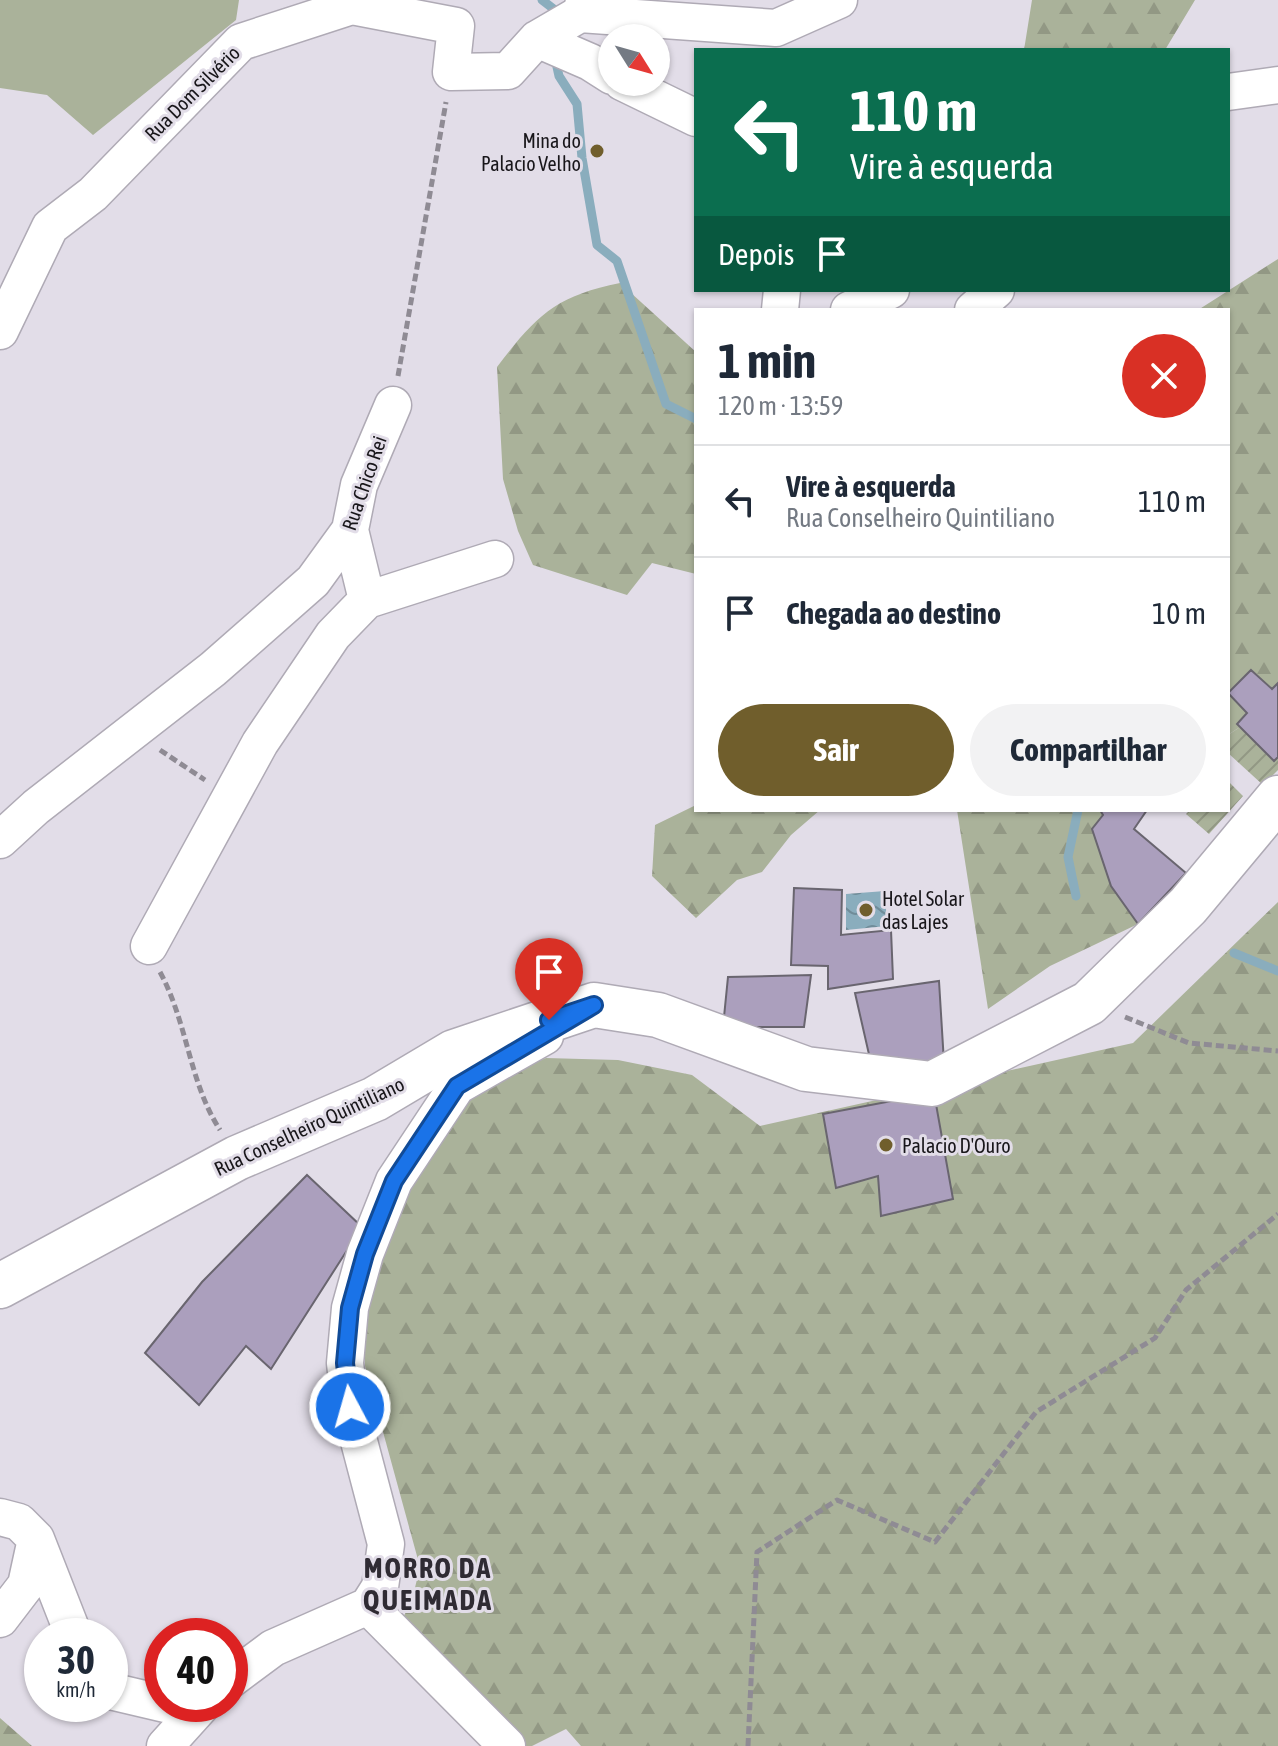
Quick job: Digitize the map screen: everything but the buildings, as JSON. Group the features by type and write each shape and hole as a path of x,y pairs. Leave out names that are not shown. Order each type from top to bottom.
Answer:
{"main road":[{"name":"Rua Conselheiro Quintiliano","path":"14,1277 237,1158 375,1099 454,1052 594,1005 658,1015 806,1069 932,1084 1089,1003 1188,906 1278,798"}],"street":[{"path":"451,72 508,71 537,39 582,7 776,28 839,0"},
{"name":"Rua Dom Silvério","path":"0,331 50,227 93,194 241,42 352,6 452,13 451,72"},
{"path":"537,39 598,67"},
{"path":"1230,92 1278,85"},
{"path":"651,96 694,117"},
{"path":"853,308 887,292"},
{"path":"975,308 994,292"},
{"name":"Rua Chico Rei","path":"0,840 36,807 273,620 313,581 350,530 359,485 393,405"},
{"path":"350,530 367,600"},
{"path":"149,946 297,684 333,635 367,600 495,559"},
{"path":"248,1667 273,1648 368,1606 380,1587 386,1544 350,1407 345,1363 350,1308 365,1254 394,1181 457,1086 594,1005"},
{"path":"0,1307 14,1277"},
{"path":"0,1517 19,1522 36,1539 67,1618"},
{"path":"0,1619 26,1585 36,1539"},
{"path":"368,1606 507,1746"},
{"path":"165,1746 186,1722"}],"path":[{"path":"393,405 451,72"},
{"path":"140,725 156,748 204,778 228,804"},
{"path":"149,946 181,1017 202,1103 237,1158"},
{"path":"1089,1003 1189,1043 1278,1051"},
{"path":"748,1746 757,1552 837,1500 935,1542 1036,1412 1155,1338 1186,1290 1278,1214"}],"green space":[{"path":"0,0 239,0 236,20 93,135 47,95 0,88"},
{"path":"1032,0 1195,0 1166,48 1024,48"},
{"path":"1278,259 1278,683 1272,689 1251,670 1230,690 1230,308 1201,308"},
{"path":"620,283 694,350 694,574 652,563 627,595 533,565 518,531 503,479 497,367 536,321 563,302"},
{"path":"1230,694 1247,713 1237,724 1240,727 1230,734"},
{"path":"1240,727 1273,761 1278,757 1278,770 1263,785 1230,755 1230,734"},
{"path":"1230,783 1243,796 1230,811"},
{"path":"694,806 694,812 818,812 791,835 762,872 737,880 696,918 652,876 655,825"},
{"path":"957,812 1101,812 1103,815 1092,829 1111,886 1138,924 1050,966 988,1009"},
{"path":"1188,812 1229,812 1209,834 1186,814"},
{"path":"1278,902 1278,1746 581,1746 566,1729 532,1746 524,1746 400,1622 411,1604 420,1567 365,1366 365,1298 422,1155 474,1089 546,1058 618,1060 692,1075 760,1126 1133,1043"},
{"path":"0,1718 32,1746 0,1746"}],"water":[{"name":"Hotel Solar das Lajes","path":"885,891 887,926 846,930 846,894"}],"waterway":[{"path":"542,0 555,10 555,19"},
{"path":"555,58 559,76 577,104 582,158 597,245 617,261 666,404 694,418"},
{"path":"1076,896 1068,857 1078,812"},
{"path":"1234,953 1278,971"}],"place":[{"name":"Mina do Palacio Velho","path":"597,151"},
{"name":"Hotel Solar das Lajes","path":"866,910"},
{"name":"Palacio D'Ouro","path":"886,1145"}],"district":[{"name":"MORRO DA QUEIMADA","path":"428,1584"}],"route":[{"path":"350,1407 345,1363 350,1308 365,1254 394,1181 457,1086 594,1005 549,1020"}]}
